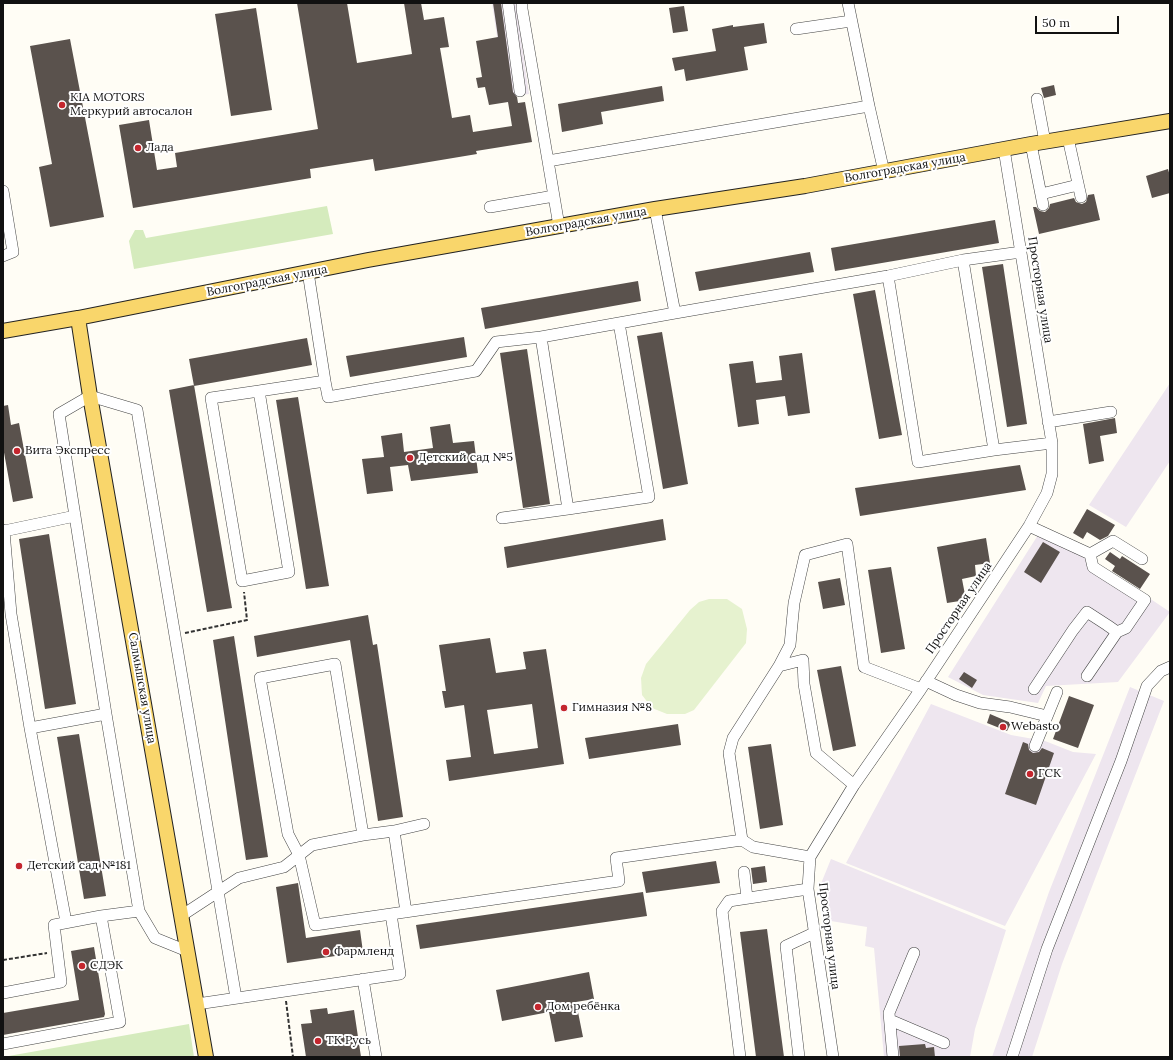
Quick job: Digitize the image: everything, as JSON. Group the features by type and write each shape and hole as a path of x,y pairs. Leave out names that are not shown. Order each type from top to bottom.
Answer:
{"main road":[{"name":"Волгоградская улица","path":"3,331 78,318 308,272 559,226 884,172 1031,144 1170,121"},
{"name":"Салмышская улица","path":"78,318 90,396 206,1057"}],"street":[{"path":"508,3 520,91"},
{"path":"522,3 559,226"},
{"path":"848,3 884,172"},
{"path":"796,29 851,21"},
{"path":"1037,99 1045,142"},
{"path":"548,161 869,106"},
{"path":"1068,138 1081,197"},
{"path":"1031,144 1042,199 1078,185"},
{"name":"Просторная улица","path":"833,1057 808,890 810,857 854,785 1029,526 1047,494 1052,474 1052,443 1004,149"},
{"path":"3,191 13,252 3,256"},
{"path":"490,207 554,196"},
{"path":"655,209 675,313"},
{"path":"308,272 328,397 476,371 496,342 541,337 888,276 963,260 1021,252"},
{"path":"963,260 994,450"},
{"path":"888,276 918,462 994,450 1052,443"},
{"path":"502,518 649,497 619,323"},
{"path":"541,337 568,509"},
{"path":"259,391 289,572 242,581 211,398 325,381"},
{"path":"187,950 155,938 139,911 106,714 59,414 90,396 137,410 236,998"},
{"path":"1048,422 1111,412"},
{"path":"66,922 7,614 3,531 75,516"},
{"path":"1029,526 1090,554 1094,567 1145,600 1126,628 1117,632 1087,676"},
{"path":"1090,554 1113,541 1142,559"},
{"path":"742,840 729,753 733,738 779,666 790,645 794,603 805,555 847,544 864,667 980,703 1047,716"},
{"path":"1034,689 1073,630 1087,612 1108,624 1117,632"},
{"path":"779,666 803,660 804,684 816,753 854,785"},
{"path":"363,835 335,664 260,678 288,834 299,855 315,925 619,881 616,858 742,840 753,847 810,857"},
{"path":"1012,1057 1047,949 1121,761 1148,686 1161,671 1170,667"},
{"path":"1035,746 1057,692"},
{"path":"30,728 106,714"},
{"path":"182,916 239,878 284,867 312,845 424,824"},
{"path":"394,830 406,912"},
{"path":"744,872 747,898"},
{"path":"740,1057 722,911 729,901 808,890"},
{"path":"3,993 61,982 54,925 101,916 139,911"},
{"path":"197,1004 400,974 391,914"},
{"path":"3,1044 120,1022 101,916"},
{"path":"799,1057 786,946 814,933"},
{"path":"893,1057 889,1013 914,953"},
{"path":"363,979 376,1057"},
{"path":"890,1020 944,1043"}],"path":[{"path":"175,635 247,620 242,581"},
{"path":"3,960 57,951"},
{"path":"285,992 293,1057"}],"shaded area":[{"path":"492,3 516,3 529,94 506,98"},
{"path":"1170,383 1170,461 1126,527 1089,505"},
{"path":"1038,535 1079,551 1170,612 1118,682 1046,686 1038,703 983,695 948,677"},
{"path":"1130,687 1164,701 1062,964 1032,1057 992,1057 1049,892"},
{"path":"931,704 1011,735 1045,741 1073,752 1096,754 1005,926 846,863"},
{"path":"831,859 1006,930 975,1029 970,1057 884,1057 874,948 865,946 867,927 825,920 820,886"}],"green space":[{"path":"327,206 333,234 134,269 129,241 135,230 143,230 146,238"},
{"path":"709,599 727,599 742,609 747,629 746,643 694,710 685,714 667,714 652,708 642,695 641,678 646,664 690,610 699,602"},
{"path":"189,1024 194,1057 3,1057"}],"building":[{"path":"297,3 347,3 357,63 412,54 404,3 421,3 424,20 444,17 449,47 440,48 452,118 470,115 473,132 512,126 508,102 489,105 485,87 478,88 476,78 482,77 476,41 498,37 493,3 501,3 513,92 517,97 518,103 525,102 532,142 476,151 477,154 375,171 373,159 310,169 311,178 133,208 119,125 149,120 157,170 177,167 175,153 318,129"},
{"path":"684,6 688,31 673,33 669,8"},
{"path":"256,8 272,110 231,116 215,14"},
{"path":"764,23 767,43 744,47 748,70 686,81 684,69 675,71 672,58 716,51 712,29 733,25 733,27"},
{"name":"KIA MOTORS Меркурий автосалон","path":"70,39 104,217 50,227 39,167 52,164 30,46"},
{"path":"1054,85 1056,95 1044,98 1041,88"},
{"path":"662,86 664,101 601,112 603,124 562,132 558,104"},
{"path":"1168,169 1170,176 1170,193 1152,198 1146,176"},
{"path":"1094,194 1100,220 1039,234 1033,207 1045,212 1049,208 1050,204 1074,198 1076,202 1082,204 1086,202 1088,195"},
{"path":"995,220 999,243 835,271 831,248"},
{"path":"810,252 814,272 699,291 695,272"},
{"path":"1003,264 1027,424 1007,427 982,267"},
{"path":"638,281 641,301 485,329 481,308"},
{"path":"875,290 902,435 879,439 853,294"},
{"path":"662,332 688,484 663,489 637,336"},
{"path":"464,337 467,357 350,377 346,356"},
{"path":"307,338 312,365 194,386 189,359"},
{"path":"527,349 550,504 523,508 500,353"},
{"path":"802,353 810,413 788,416 785,396 756,400 759,424 738,427 729,364 753,361 756,383 782,380 779,356"},
{"path":"194,385 232,608 207,612 169,390"},
{"path":"298,397 329,586 306,589 276,400"},
{"path":"8,405 11,425 19,423 33,498 13,502 3,447 3,406"},
{"path":"1115,418 1117,433 1100,436 1104,461 1089,464 1083,424"},
{"path":"450,424 453,443 474,441 478,473 411,481 408,465 390,467 393,491 367,494 362,459 384,457 381,436 402,433 404,452 433,448 430,427"},
{"path":"1020,465 1026,490 860,516 855,488"},
{"path":"1087,509 1115,525 1108,536 1100,540 1087,532 1083,539 1073,533"},
{"path":"663,519 666,540 507,568 504,547"},
{"path":"49,534 76,704 45,709 19,539"},
{"path":"986,538 990,563 975,565 976,576 962,579 966,600 947,603 937,547"},
{"path":"1043,542 1060,552 1041,583 1024,572"},
{"path":"1110,552 1120,559 1122,556 1150,574 1140,589 1112,571 1115,566 1105,559"},
{"path":"891,567 905,649 881,653 868,570"},
{"path":"840,578 845,605 823,609 818,582"},
{"path":"368,615 373,645 377,644 403,817 378,821 350,640 257,657 254,636"},
{"path":"234,636 268,857 246,860 213,640"},
{"path":"490,638 496,673 526,669 523,652 546,649 564,764 449,781 446,760 471,757 464,705 445,708 442,691 446,691 439,645","holes":["532,704 538,748 494,754 487,710"]},
{"path":"841,666 856,746 833,751 817,670"},
{"path":"964,672 977,680 972,688 959,679"},
{"path":"1069,696 1094,705 1078,748 1053,739"},
{"name":"Webasto","path":"990,714 1011,723 1007,731 987,723"},
{"path":"678,724 681,745 589,759 585,738"},
{"path":"79,734 106,896 84,899 57,737"},
{"name":"ГСК","path":"1023,742 1028,744 1029,750 1033,753 1039,752 1042,748 1054,753 1036,805 1005,794"},
{"path":"771,744 783,825 760,829 748,747"},
{"path":"716,861 720,883 646,893 642,872"},
{"path":"765,866 767,882 753,884 751,868"},
{"path":"298,883 306,938 360,930 363,952 287,963 276,887"},
{"path":"643,892 647,916 420,949 416,925"},
{"path":"767,929 784,1057 756,1057 740,932"},
{"path":"94,947 105,1014 104,1017 3,1035 3,1013 79,1000 71,951"},
{"name":"Дом ребёнка","path":"589,972 594,999 576,1002 583,1037 555,1042 549,1012 502,1021 496,990"},
{"path":"327,1008 328,1014 354,1010 361,1057 306,1057 301,1024 312,1023 310,1010"},
{"path":"925,1044 926,1048 934,1047 935,1057 900,1057 899,1046"}],"place":[{"name":"KIA MOTORS Меркурий автосалон","path":"62,105"},
{"name":"Лада","path":"138,148"},
{"name":"Вита Экспресс","path":"17,451"},
{"name":"Детский сад №5","path":"410,458"},
{"name":"Гимназия №8","path":"564,708"},
{"name":"Webasto","path":"1003,727"},
{"name":"ГСК","path":"1030,774"},
{"name":"Детский сад №181","path":"19,866"},
{"name":"Фармленд","path":"326,952"},
{"name":"СДЭК","path":"82,966"},
{"name":"Дом ребёнка","path":"538,1007"},
{"name":"ТК Русь","path":"318,1041"}]}
